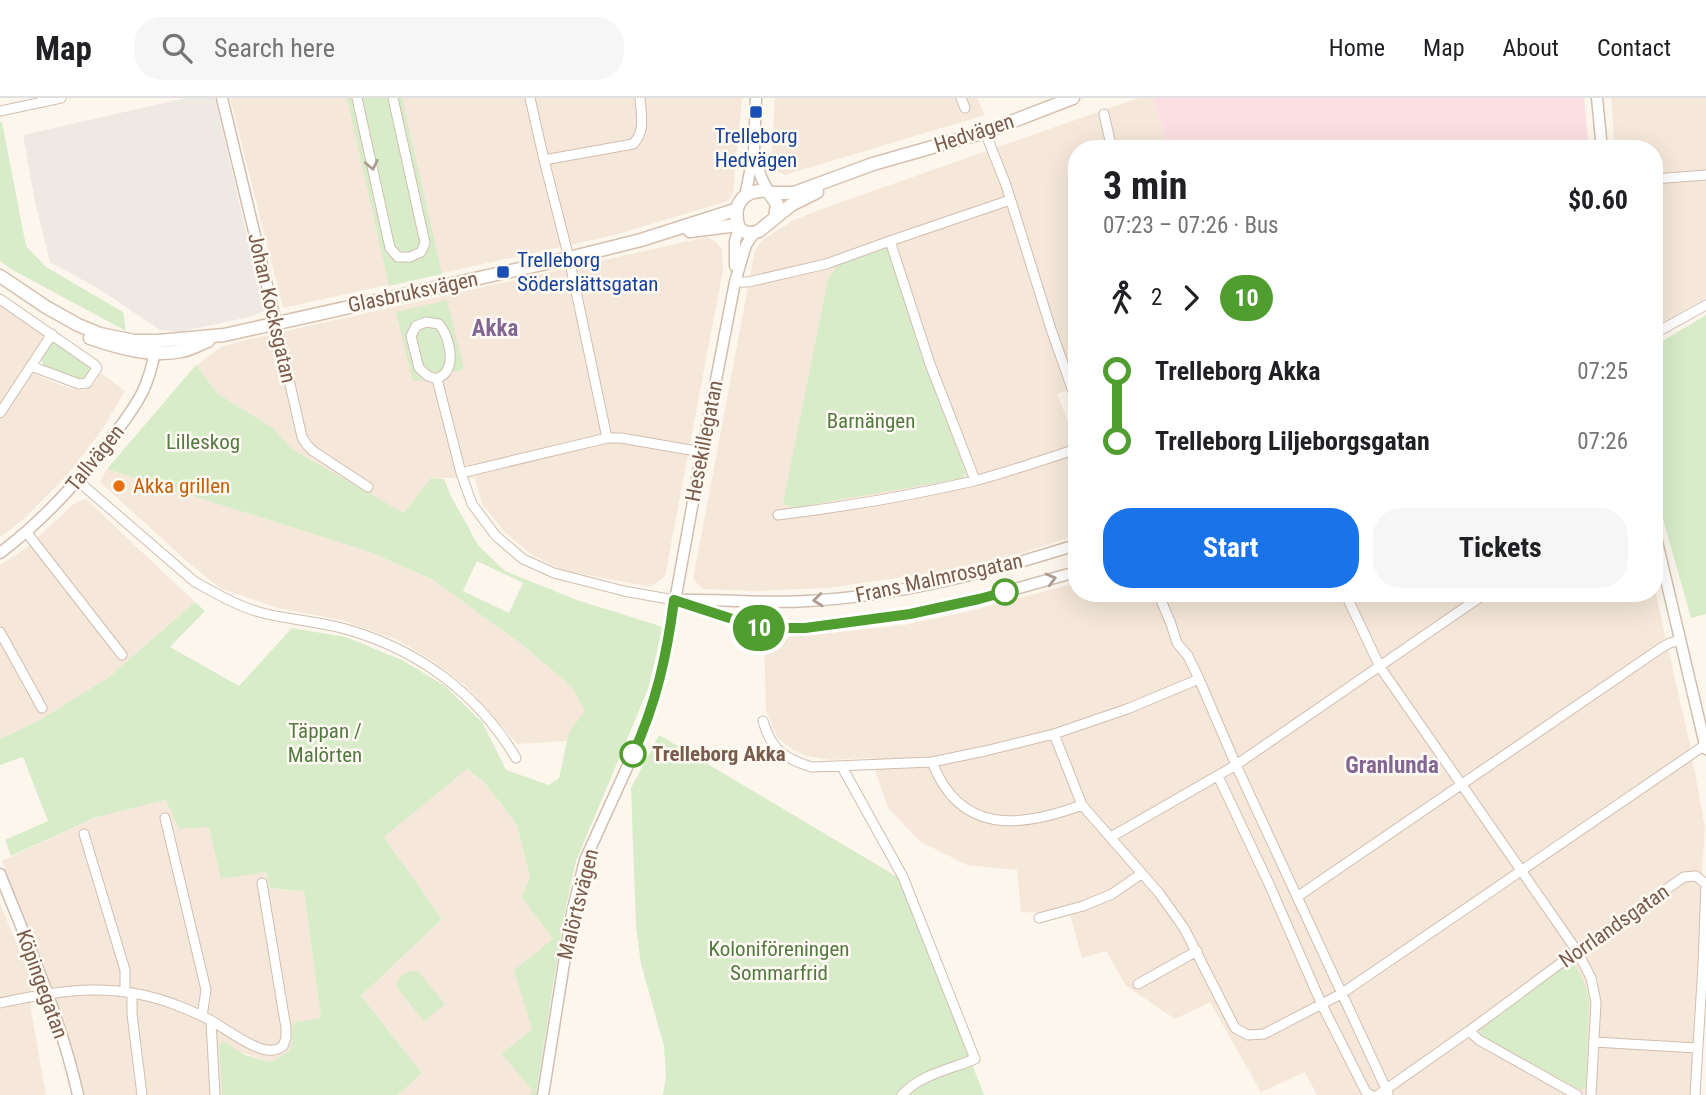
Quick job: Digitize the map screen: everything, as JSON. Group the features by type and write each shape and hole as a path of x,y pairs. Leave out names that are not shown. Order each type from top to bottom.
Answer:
{"main road":[{"name":"Hedvägen","path":"745,197 756,191 794,193 873,164 985,132 1073,98"},
{"name":"Hedvägen","path":"754,233 791,205 873,164"},
{"path":"769,192 777,204 775,218"},
{"path":"745,197 736,210 738,227 748,233 754,233"},
{"name":"Glasbruksvägen","path":"0,284 61,325 87,338 133,351 276,323 569,258 641,240 736,210"},
{"name":"Glasbruksvägen","path":"641,240 738,227"},
{"name":"Glasbruksvägen","path":"0,276 78,325 100,334 156,346"}],"street":[{"path":"0,111 60,98"},
{"name":"Johan Kocksgatan","path":"222,98 302,437 313,451 368,487"},
{"path":"357,98 390,248 398,257 410,257 421,252 425,243 393,98"},
{"path":"530,98 569,258 607,438"},
{"path":"544,160 633,144 640,137 642,130 640,98"},
{"path":"745,197 754,152 756,98"},
{"path":"961,98 965,108"},
{"path":"1597,98 1601,140"},
{"path":"1104,114 1110,140"},
{"path":"985,132 1068,373"},
{"path":"754,152 761,177 769,192"},
{"path":"1663,178 1706,175"},
{"path":"736,282 747,282 826,264 1010,200"},
{"name":"Hesekillegatan","path":"736,282 738,227"},
{"name":"Hesekillegatan","path":"674,600 736,282 746,245 754,233"},
{"path":"890,240 930,364 975,480"},
{"path":"0,299 97,368 86,383 79,384 31,366"},
{"path":"1663,329 1706,305"},
{"path":"426,323 439,324 445,332 451,361 445,374 437,379 428,376 419,368 411,336 416,327 426,323"},
{"path":"0,412 52,334"},
{"name":"Tallvägen","path":"0,553 27,533 78,481 122,425 142,393 156,346"},
{"name":"Frans Malmrosgatan","path":"437,379 461,473 472,504 496,536 523,559 554,573 674,600 760,628 805,628 910,614 979,599 1068,574"},
{"path":"461,473 607,438 702,452"},
{"path":"778,515 887,499 975,480 1068,451"},
{"path":"78,481 195,582 214,593 259,612 347,629 384,642 416,658 448,679 473,703 516,758"},
{"path":"27,533 122,655"},
{"name":"Frans Malmrosgatan","path":"674,600 806,601 874,594 961,577 1068,548"},
{"path":"1054,734 1082,805 1159,893 1184,928 1235,1028 1248,1035 1264,1034 1341,994 1706,747 1663,567"},
{"name":"Malörtsvägen","path":"543,1095 572,913 585,860 645,728 654,702 661,678 674,600"},
{"path":"1162,602 1177,643 1188,656 1199,679 1384,1093"},
{"path":"1349,602 1380,667 1577,951 1591,978 1596,1002 1591,1095"},
{"path":"1111,837 1236,765 1473,602"},
{"path":"0,632 43,708"},
{"path":"1297,897 1661,648 1680,640"},
{"path":"763,721 767,737 778,751 796,762 812,767 932,762 1054,734 1126,709 1199,679"},
{"path":"932,762 939,780 955,801 979,816 1004,821 1032,821 1082,805"},
{"path":"842,767 903,877 975,1059 921,1080 908,1087 902,1095"},
{"path":"1218,776 1322,1005 1366,1092 1371,1095"},
{"path":"165,818 206,990 215,1095"},
{"path":"83,834 125,970 142,1095"},
{"name":"Köpingegatan","path":"0,874 48,993 78,1095"},
{"path":"1039,918 1083,906 1112,894 1141,874"},
{"name":"Norrlandsgatan","path":"1384,1093 1577,951 1684,877 1696,876 1706,884 1695,1095"},
{"path":"0,1003 48,993 106,989 128,992 179,1006 207,1018 259,1048 272,1051 283,1046 286,1028 262,883"},
{"path":"1139,984 1197,951"},
{"path":"1469,1031 1479,1040 1577,1095"},
{"path":"1594,1042 1697,1048"}],"shaded area":[{"path":"186,98 215,98 264,311 249,317 179,332 160,330 99,289 50,262 35,202 23,135"},
{"path":"230,98 742,98 733,193 728,201 615,235 283,308"},
{"path":"775,98 977,98 985,115 785,175 776,171 772,156"},
{"path":"1138,98 1153,98 1166,140 1068,140 1068,390 1057,394 1068,421 1068,538 1023,553 933,573 827,588 756,591 703,589 693,579 755,250 764,239 792,221"},
{"path":"1153,98 1584,98 1588,140 1166,140"},
{"path":"1611,98 1706,98 1706,298 1663,322 1663,140 1614,140"},
{"path":"707,237 722,249 723,270 665,576 651,587 562,570 532,555 504,531 482,504 475,478 431,478 404,514 292,449 274,429 217,393 196,366 221,347 242,341"},
{"path":"0,303 47,334 23,369 63,386 83,391 94,384 101,373 125,391 102,430 69,473 24,519 0,537"},
{"path":"107,469 367,551 432,579 525,647 572,687 586,711 569,732 567,741 517,744 466,686 398,640 341,620 278,608 220,588 100,482"},
{"path":"86,499 195,602 109,677 38,721 0,739 0,565 26,548 76,502"},
{"path":"1068,585 1068,602 1658,602 1690,745 1705,828 1692,1095 1317,1095 1305,1072 1261,1092 1210,1002 1175,1019 1126,986 1106,951 1082,958 1070,914 1021,912 1017,870 967,865 921,842 888,808 871,758 830,760 807,756 792,749 777,737 766,711 764,640 904,625"},
{"path":"466,769 485,783 517,825 530,878 521,897 554,939 532,1029 534,1091 529,1095 398,1095 422,1073 361,996 442,919 384,837"},
{"path":"166,800 209,827 266,872 270,888 304,891 321,1018 292,1050 271,1062 219,1045 222,1095 85,1095 64,1019 2,861 94,818"},
{"path":"0,904 31,979 31,1010 46,1095 0,1095"}],"green space":[{"path":"347,98 402,98 442,274 389,286"},
{"path":"0,122 26,246 46,267 123,312 126,331 0,261"},
{"name":"Barnängen","path":"883,248 888,251 923,361 965,470 964,478 793,508 783,503 828,279 839,263"},
{"path":"447,300 464,369 413,382 396,312"},
{"path":"1706,315 1706,614 1691,618 1663,519 1663,341"},
{"path":"54,341 90,365 91,369 82,381 44,366 44,352"},
{"path":"196,365 217,393 274,429 292,449 404,513 431,478 444,479 478,545 505,571 577,600 663,627 648,689 576,861 564,916 536,1095 529,1095 533,1091 502,1054 532,1029 514,970 553,939 521,897 530,878 517,825 485,783 467,769 384,837 442,919 361,996 422,1073 398,1095 222,1095 219,1045 223,1041 245,1055 271,1062 291,1050 293,1023 321,1018 304,891 270,888 266,872 221,879 209,827 179,829 166,800 94,818 11,856 5,840 48,821 23,757 0,765 0,739 38,721 109,677 195,602 205,611 170,647 239,686 292,628 346,637 402,660 445,686 482,722 506,770 549,785 559,778 569,732 585,711 572,687 525,647 432,579 367,551 107,469","holes":["477,561 523,583 509,613 463,591"]},
{"name":"Koloniföreningen Sommarfrid","path":"659,735 899,878 984,1095 663,1095 666,1076 664,1046 641,964 636,927 631,788"},
{"path":"1567,964 1576,966 1589,998 1586,1088 1580,1090 1480,1035 1481,1029"},
{"path":"411,971 419,972 445,1004 424,1021 397,988 400,977"}],"bus line":[{"name":"10","path":"633,754 645,728 661,678 674,600 760,628 805,628 910,614 1005,592"}],"place":[{"name":"Trelleborg Hedvägen","path":"756,112"},
{"name":"Trelleborg Söderslättsgatan","path":"503,272"},
{"name":"Akka grillen","path":"119,486"},
{"name":"Trelleborg Akka","path":"633,754"}],"district":[{"name":"Akka","path":"495,328"},
{"name":"Granlunda","path":"1392,765"}],"park label":[{"name":"Lilleskog","path":"203,442"},
{"name":"Täppan / Malörten","path":"325,743"}]}
